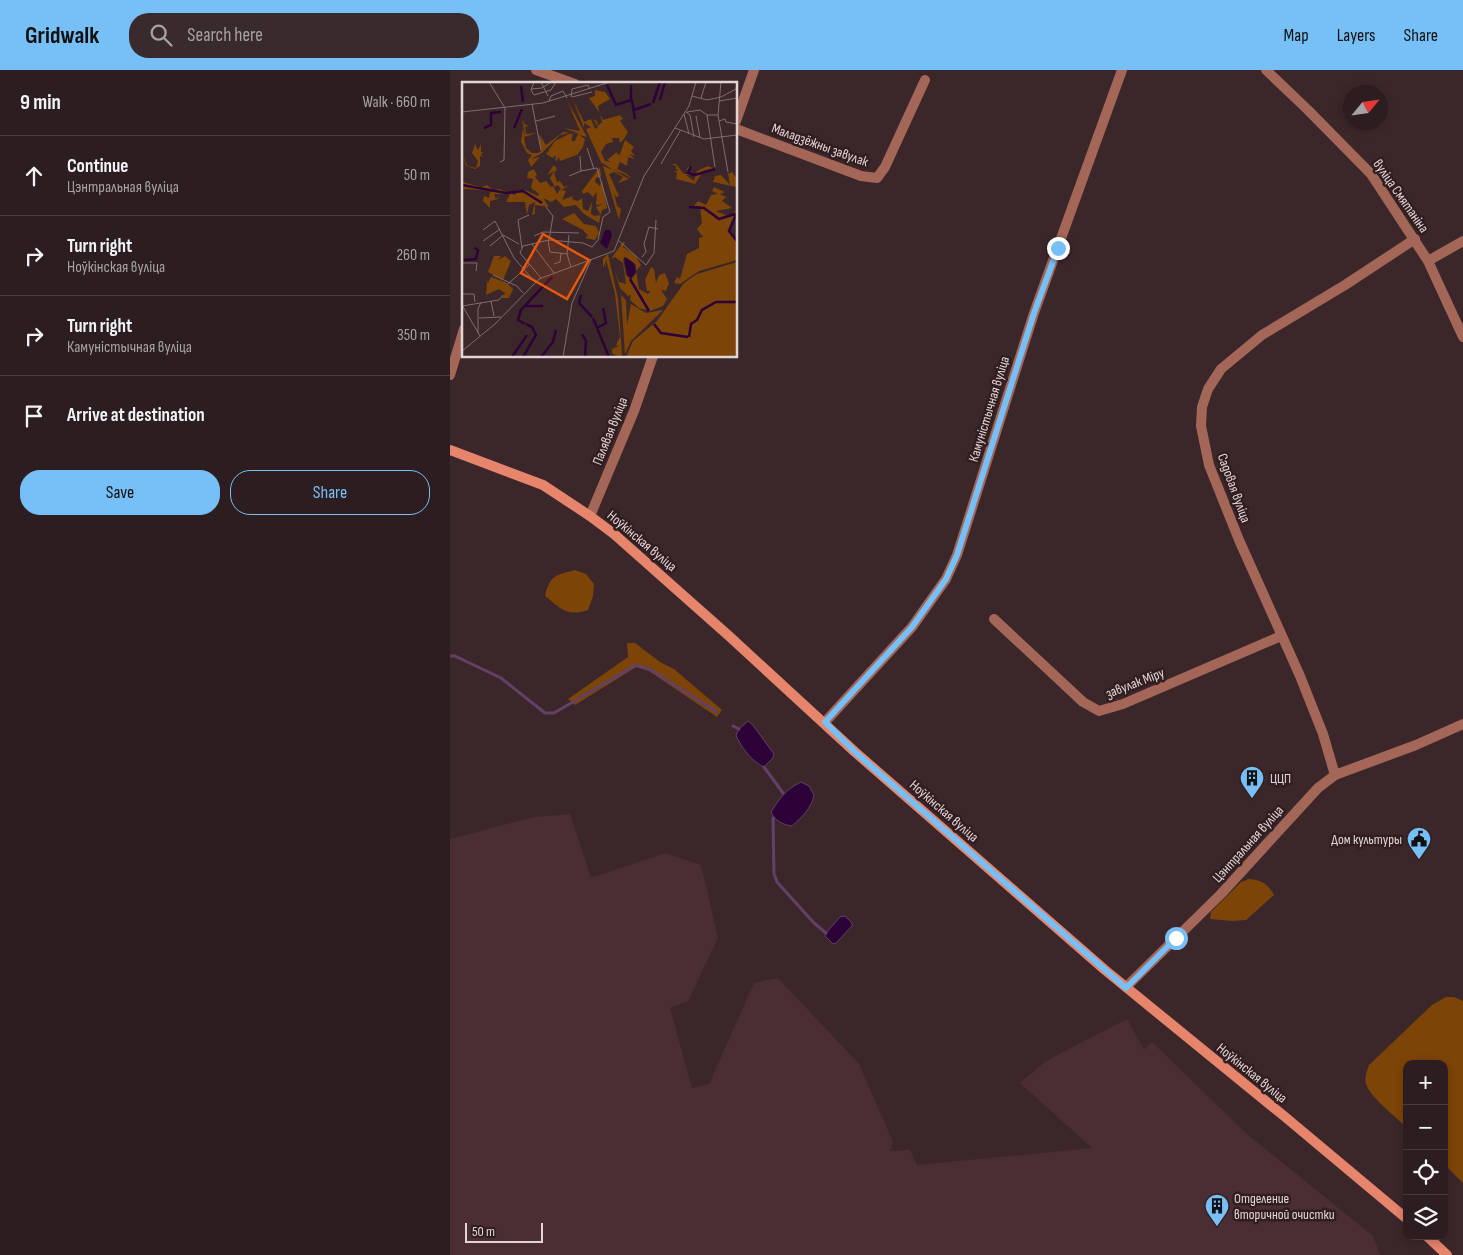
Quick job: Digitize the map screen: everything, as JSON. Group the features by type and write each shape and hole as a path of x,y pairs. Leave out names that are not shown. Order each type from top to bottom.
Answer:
{"main road":[{"name":"Ноўкінская вуліца","path":"450,450 508,470 543,486 590,516 645,560 825,722 862,758 1126,988 1403,1216"},
{"path":"1431,1240 1447,1255"}],"street":[{"path":"536,70 569,82"},
{"path":"738,115 754,70"},
{"name":"Камуністычная вуліца","path":"825,722 912,627 946,579 963,537 1034,313 1122,70"},
{"name":"вуліца Смятаніна","path":"1266,70 1371,174 1428,261 1463,337"},
{"name":"Маладзёжны завулак","path":"738,130 861,176 876,178 885,167 925,80"},
{"name":"Садовая вуліца","path":"1335,775 1323,734 1239,540 1209,465 1201,426 1202,407 1208,389 1221,369 1262,335 1345,285 1415,239"},
{"path":"1428,261 1463,241"},
{"path":"450,375 462,336"},
{"name":"Палявая вуліца","path":"590,516 634,411 652,358"},
{"name":"завулак Міру","path":"994,619 1083,702 1100,711 1123,704 1281,636"},
{"name":"Цэнтральная вуліца","path":"1126,988 1221,894 1318,788 1335,775 1463,724"}],"shaded area":[{"path":"575,570 586,574 594,584 593,596 588,610 574,613 560,608 545,596 549,584 555,577"},
{"path":"627,643 635,643 660,662 674,669 722,710 717,717 649,671 636,667 575,705 568,699 628,657"},
{"path":"748,721 774,754 773,758 764,767 747,753 736,735 739,729"},
{"path":"801,782 809,786 814,795 813,800 809,808 792,826 782,823 771,812 784,794"},
{"path":"570,814 591,878 665,853 701,865 718,938 688,1001 670,1008 692,1088 709,1084 754,983 778,978 859,1064 893,1142 890,1151 910,1150 917,1165 1092,1148 1020,1083 1046,1061 1127,1019 1144,1050 1152,1042 1248,1135 1373,1236 1380,1255 450,1255 450,839 534,817"},
{"path":"1249,879 1264,883 1274,895 1246,920 1210,919 1211,912 1241,882"},
{"path":"845,916 852,923 852,926 833,944 825,936 826,933 840,917"},
{"path":"1446,997 1454,997 1463,1001 1463,1183 1448,1168 1448,1060 1403,1060 1403,1124 1373,1095 1365,1081 1369,1065 1432,1005"}],"waterway":[{"path":"450,656 455,656 501,678 545,713 554,713 636,665 649,669 717,712"},
{"path":"733,726 739,729"},
{"path":"764,767 783,793"},
{"path":"773,818 774,874 777,882 814,923 826,933"}],"place":[{"name":"ЦЦП","path":"1252,799"},
{"name":"Дом культуры","path":"1419,860"},
{"name":"Отделение вторичной очистки","path":"1217,1227"}],"route":[{"path":"1058,248 1034,313 957,555 946,579 933,600 912,627 825,722 855,752 1126,988 1176,938"}]}
